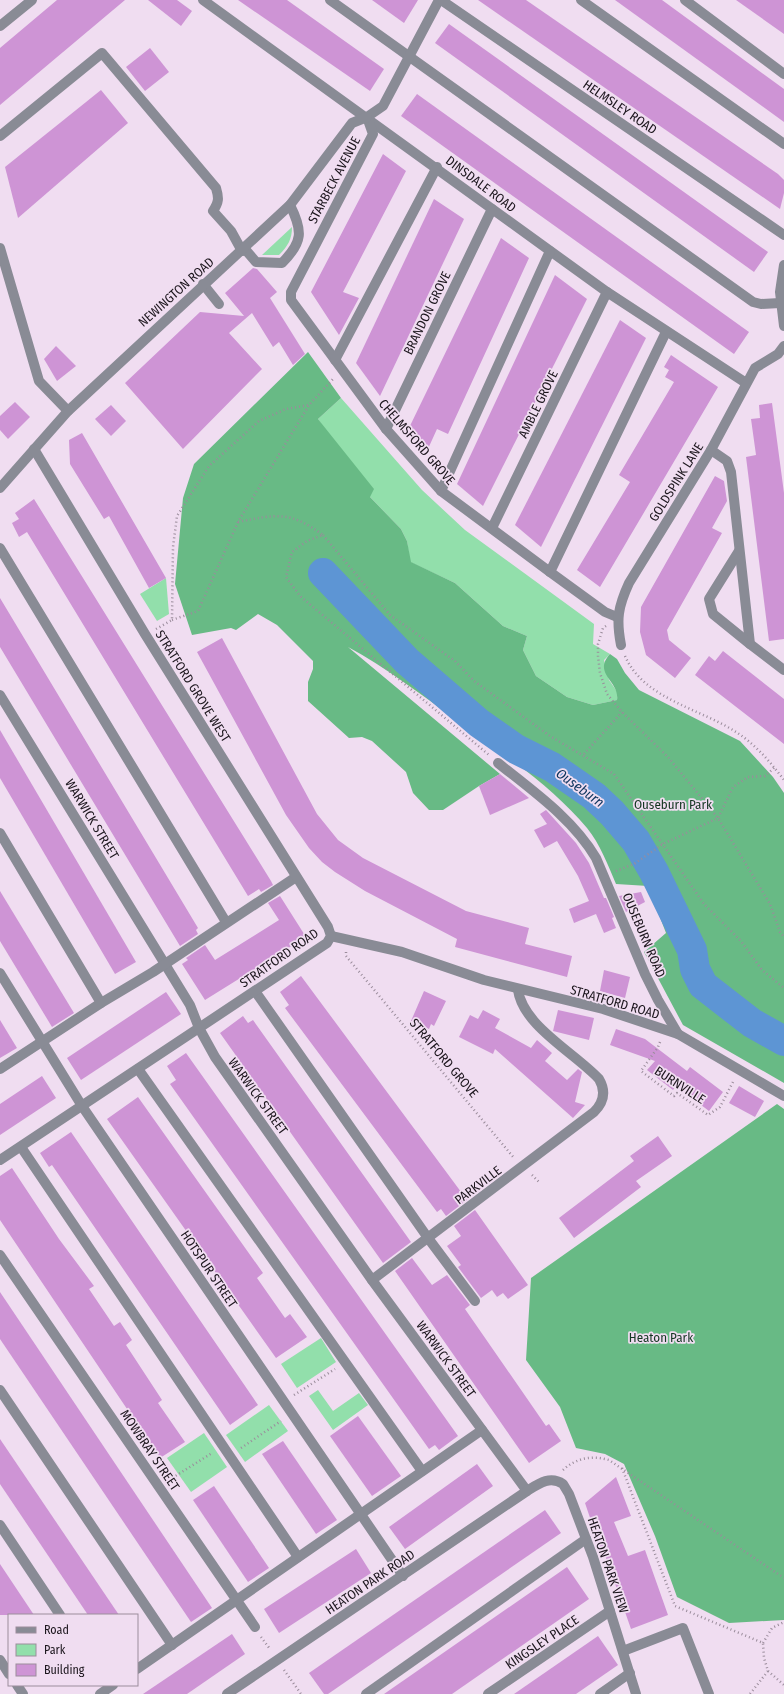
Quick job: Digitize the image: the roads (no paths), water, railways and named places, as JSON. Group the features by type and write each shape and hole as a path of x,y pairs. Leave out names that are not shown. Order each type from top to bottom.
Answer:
{"street":[{"path":"0,26 32,0"},
{"name":"DINSDALE ROAD","path":"203,0 368,117 492,209 608,292 666,332 746,383"},
{"path":"330,0 753,302 760,304 780,303"},
{"path":"368,117 383,106 440,0"},
{"name":"HELMSLEY ROAD","path":"440,0 784,235"},
{"path":"581,0 784,144"},
{"path":"685,0 784,74"},
{"path":"0,136 102,53 216,188 219,196 218,203 213,211 231,231 243,249 256,262 282,262 292,253 298,242 299,222 290,205"},
{"name":"NEWINGTON ROAD","path":"0,488 68,410 290,205 352,123 368,117"},
{"name":"STARBECK AVENUE","path":"291,292 373,134 368,117"},
{"path":"335,360 437,167"},
{"name":"BRANDON GROVE","path":"386,429 492,209"},
{"path":"0,248 39,381 68,410"},
{"path":"441,491 550,250"},
{"path":"784,265 780,303 784,326"},
{"path":"203,284 219,304"},
{"name":"CHELMSFORD GROVE","path":"291,292 291,300 386,429 441,491 606,612 618,617"},
{"name":"AMBLE GROVE","path":"492,528 608,292"},
{"path":"550,572 666,332"},
{"name":"GOLDSPINK LANE","path":"621,645 618,617 623,596 629,583 712,450 755,368 778,354 784,346"},
{"name":"STRATFORD GROVE WEST","path":"34,449 146,634 328,927 331,936"},
{"path":"712,450 727,461 729,466 750,644"},
{"path":"0,548 226,922"},
{"path":"739,551 709,599 713,614 784,670"},
{"name":"WARWICK STREET","path":"0,695 190,1005 199,1028 215,1058 372,1280 527,1491"},
{"name":"OUSEBURN ROAD","path":"498,763 576,829 587,842 604,876 652,987 678,1034"},
{"path":"0,833 101,1003"},
{"path":"0,1069 41,1041 153,972 226,922 296,877"},
{"name":"STRATFORD ROAD","path":"0,1160 255,992 327,943 331,936 402,952 484,980 518,990 603,1010 678,1034"},
{"name":"HOTSPUR STREET","path":"0,973 82,1106 402,1576"},
{"name":"PARKVILLE","path":"372,1280 598,1108 603,1097 604,1090 599,1079 535,1021 522,1004 518,990"},
{"path":"255,992 428,1238 475,1301"},
{"path":"678,1034 784,1096"},
{"path":"138,1068 422,1471"},
{"path":"21,1147 298,1557"},
{"name":"MOWBRAY STREET","path":"0,1255 255,1627"},
{"path":"0,1390 172,1644"},
{"path":"138,1668 482,1430"},
{"name":"HEATON PARK VIEW","path":"527,1491 544,1481 556,1480 563,1484 569,1494 586,1539 636,1694"},
{"name":"HEATON PARK ROAD","path":"227,1694 527,1491"},
{"path":"0,1525 59,1614"},
{"path":"366,1694 586,1539"},
{"name":"KINGSLEY PLACE","path":"488,1694 610,1611"},
{"path":"622,1651 684,1628 709,1694"},
{"path":"0,1660 8,1672"},
{"path":"600,1694 630,1674"}],"waterway":[{"name":"Ouseburn","path":"323,573 407,661 479,723 516,749 552,767 594,796 612,813 636,841 654,872 692,950 695,969 703,985 752,1023 784,1041"}],"park label":[{"name":"Ouseburn Park","path":"673,804"},
{"name":"Heaton Park","path":"661,1337"}]}
